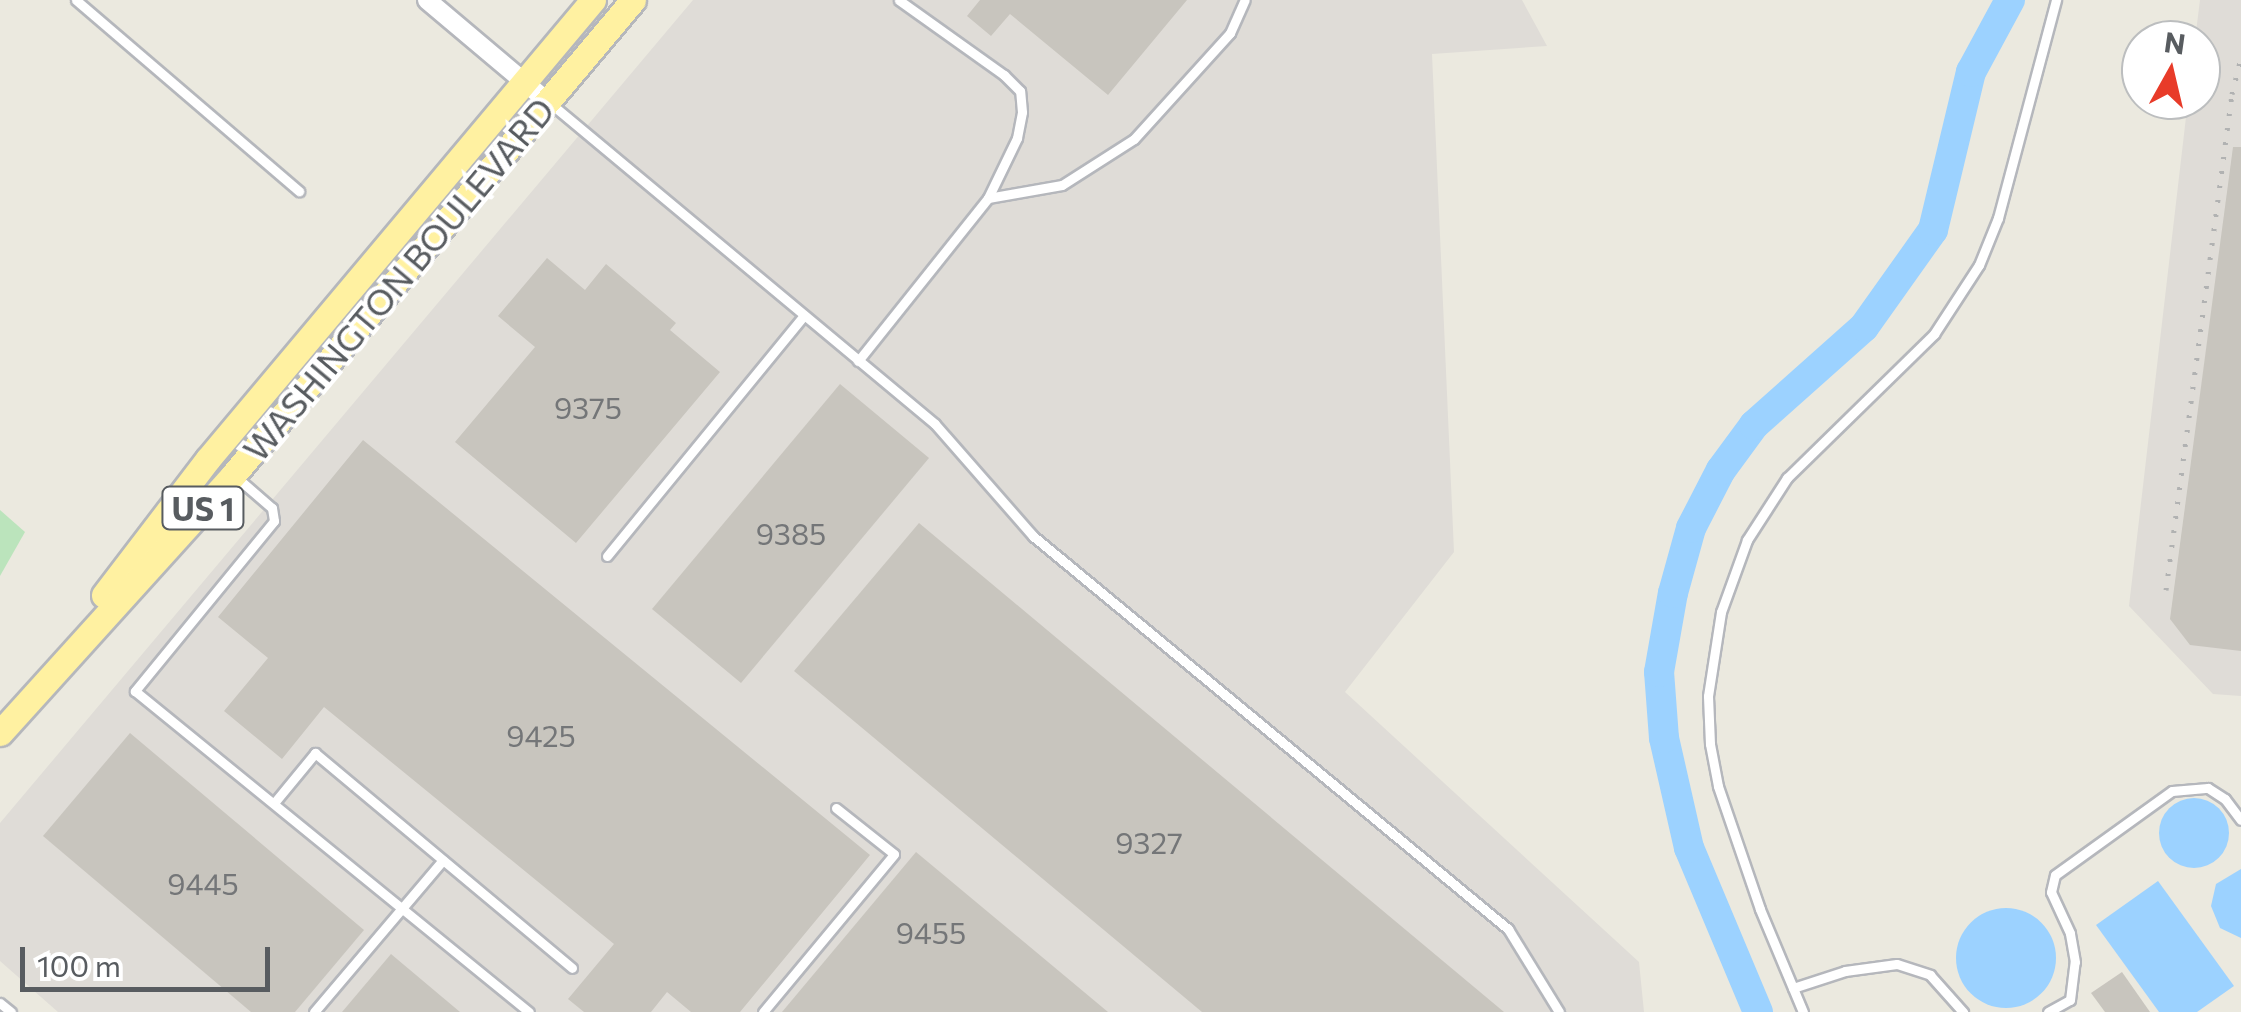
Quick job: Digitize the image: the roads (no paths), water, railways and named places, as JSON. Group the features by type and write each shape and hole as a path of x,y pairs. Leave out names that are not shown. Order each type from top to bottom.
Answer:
{"main road":[{"name":"WASHINGTON BOULEVARD","path":"0,733 208,459 592,0"},
{"name":"WASHINGTON BOULEVARD","path":"0,733 233,475 632,0"}],"street":[{"path":"427,0 548,102"}],"lane":[{"path":"76,0 300,191"},
{"path":"858,360 988,198 1017,138 1022,112 1020,91 1004,74 899,0"},
{"path":"988,198 1062,185 1134,139 1221,45 1246,0"},
{"path":"1803,1012 1738,850 1715,772 1708,696 1721,612 1748,540 1787,478 1934,334 1978,266 1998,218 2056,0"},
{"path":"548,102 935,424 1034,536 1508,929 1559,1012"},
{"path":"607,556 804,315"},
{"path":"233,475 272,508 274,521 136,691 529,1012"},
{"path":"274,802 315,754 572,968"},
{"path":"2048,1012 2070,1000 2075,962 2070,933 2051,892 2056,875 2172,790 2208,788 2226,799 2241,820"},
{"path":"763,1012 894,854 836,808"},
{"path":"314,1012 443,860"},
{"path":"1793,988 1845,971 1898,964 1930,975 1964,1012"},
{"path":"0,1002 11,1012"}],"water":[{"path":"2194,798 2219,808 2229,833 2219,858 2194,868 2169,858 2159,833 2169,808"},
{"path":"2241,869 2241,938 2220,928 2211,906 2216,884"},
{"path":"2158,881 2234,986 2197,1012 2159,1012 2096,925"},
{"path":"2006,908 2034,916 2048,930 2056,958 2048,986 2034,1000 2006,1008 1978,1000 1964,986 1956,958 1964,930 1978,916"}],"waterway":[{"path":"1758,1012 1689,848 1664,738 1659,672 1673,593 1691,528 1721,470 1754,425 1864,327 1933,230 1971,72 2010,0"}],"railway":[{"path":"2166,590 2232,94 2241,57"}]}
